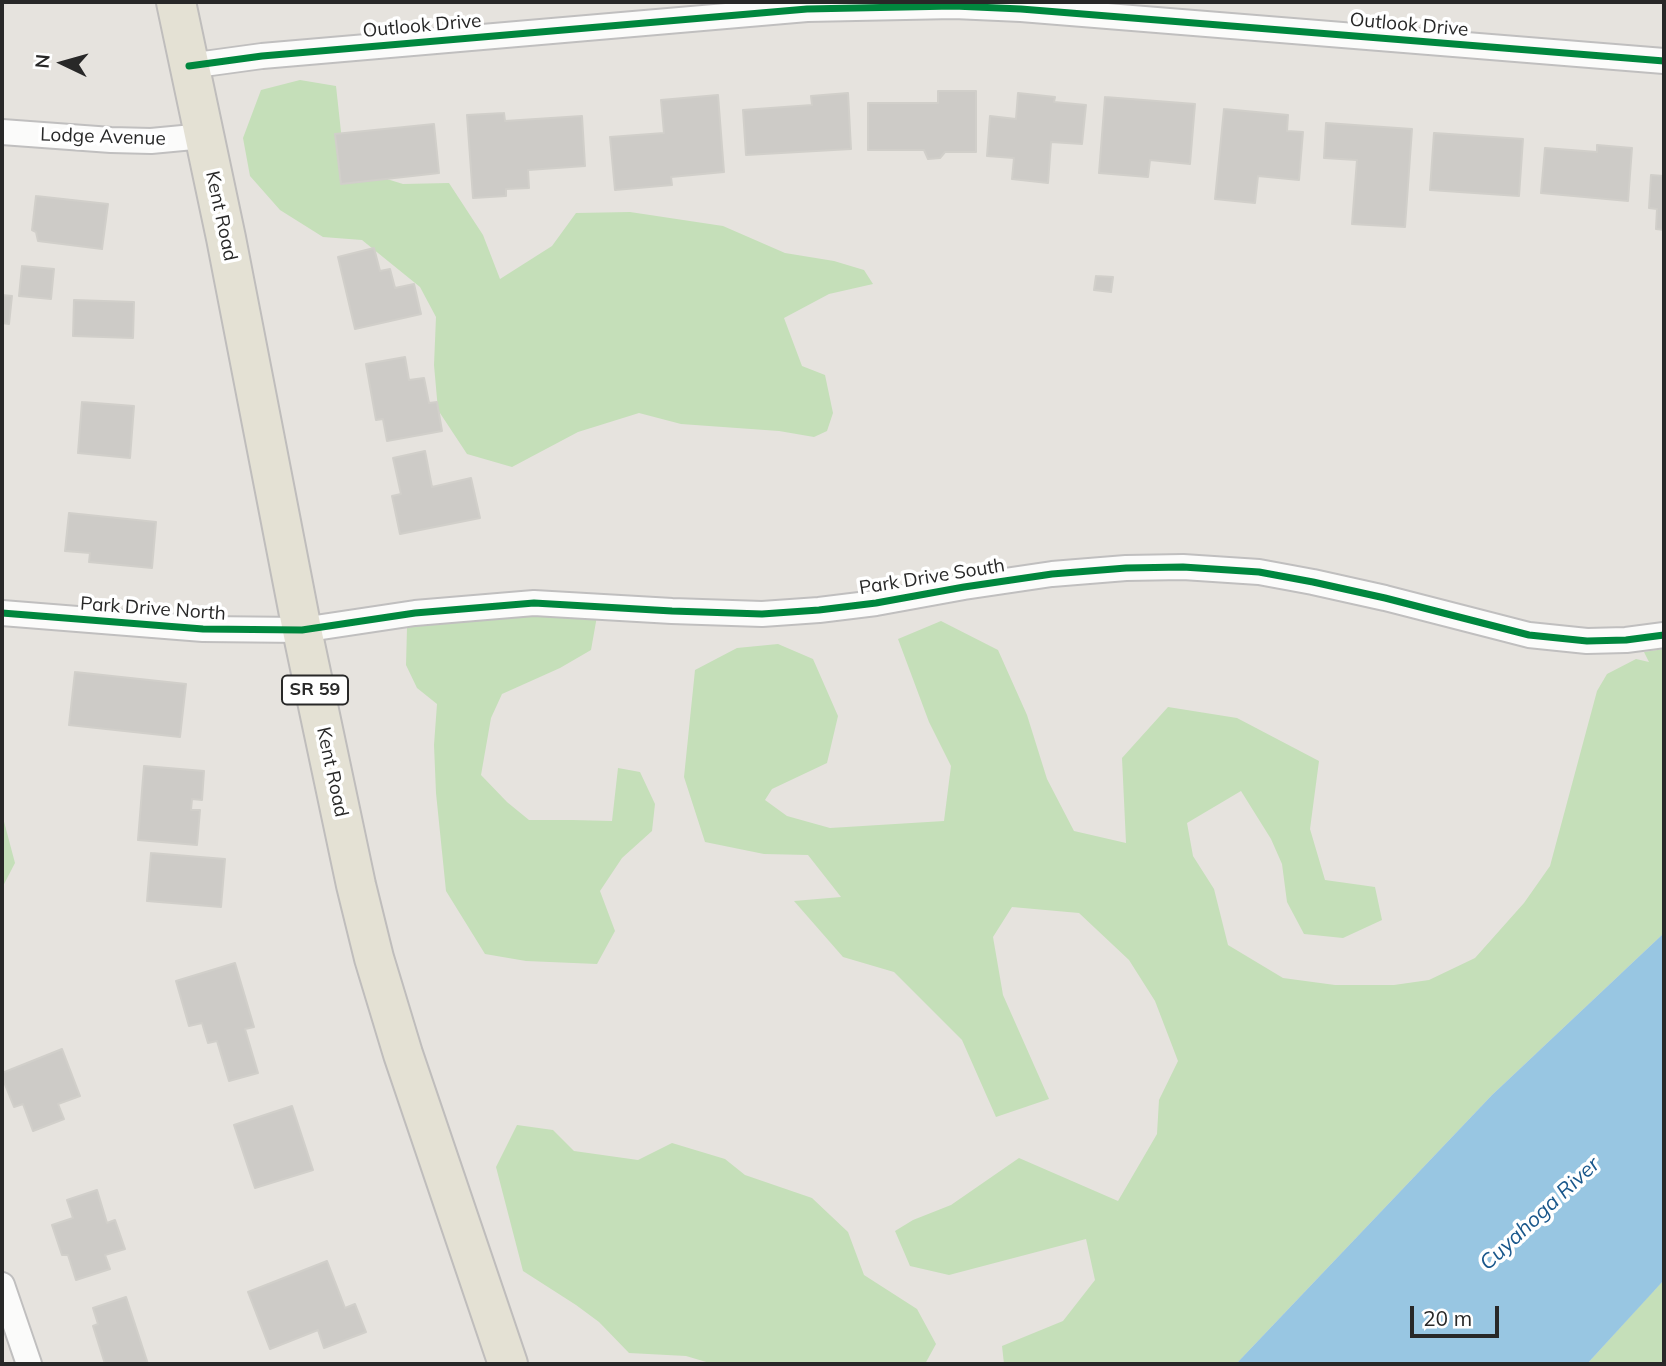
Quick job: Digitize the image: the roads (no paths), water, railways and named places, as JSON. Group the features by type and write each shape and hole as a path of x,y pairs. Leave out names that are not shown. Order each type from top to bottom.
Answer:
{"main road":[{"name":"Kent Road","path":"176,2 356,886 403,1054 508,1364"}],"street":[{"name":"Outlook Drive","path":"189,66 262,56 757,13 834,8 954,6 1021,9 1664,61"},
{"name":"Lodge Avenue","path":"2,132 138,141 204,136"},
{"name":"Park Drive South","path":"302,630 415,613 534,603 762,614 819,610 1052,574 1183,567 1259,572 1313,582 1529,635 1587,641 1664,635"},
{"name":"Park Drive North","path":"2,613 203,629 302,630"},
{"path":"2,1284 29,1364"}],"water":[{"name":"Cuyahoga River","path":"1664,933 1664,1280 1587,1364 1236,1364 1492,1095"}]}
